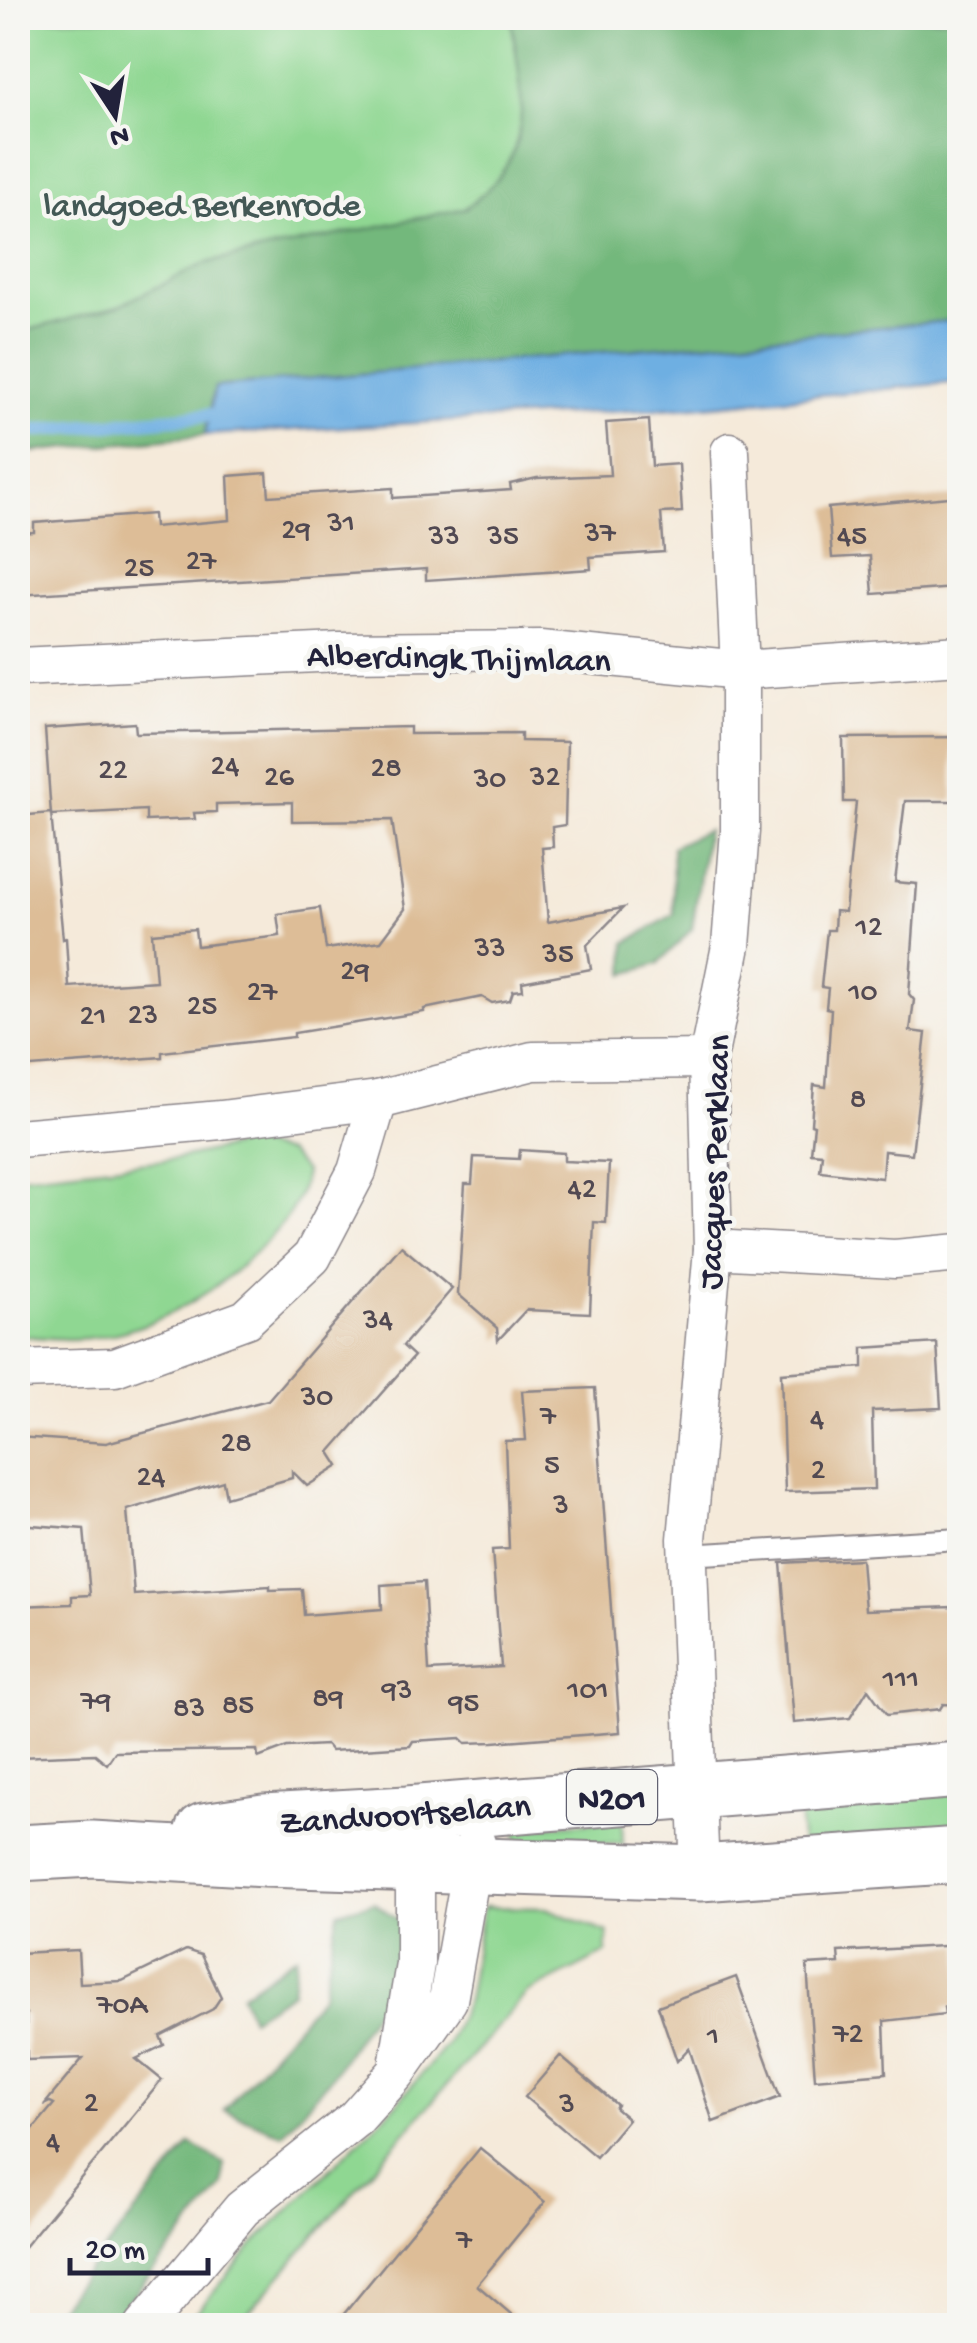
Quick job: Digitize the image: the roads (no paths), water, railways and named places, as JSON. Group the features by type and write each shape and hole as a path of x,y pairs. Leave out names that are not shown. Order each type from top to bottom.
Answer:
{"main road":[{"name":"Zandvoortselaan","path":"18,1852 410,1840 482,1808 960,1770"},
{"name":"Zandvoortselaan","path":"410,1840 472,1865 700,1873 960,1855"}],"street":[{"name":"Jacques Perklaan","path":"700,1873 688,1554 713,1249 708,1058 731,946 740,832 740,670 730,452"},
{"name":"Alberdingk Thijmlaan","path":"18,667 338,652 540,650 740,670 960,655"},
{"path":"18,1138 221,1120 378,1100 533,1061 708,1058"},
{"path":"18,1370 115,1367 246,1319 312,1257 357,1171 378,1100"},
{"path":"713,1249 895,1259 960,1253"},
{"path":"144,2326 242,2208 356,2118 396,2072 448,2000 482,1808"},
{"path":"396,2072 415,1964 410,1840"}],"lane":[{"path":"688,1554 960,1539"}],"water":[{"path":"959,320 959,382 693,407 205,435 215,387"}],"waterway":[{"path":"18,432 209,415"}],"park label":[{"name":"landgoed Berkenrode","path":"202,203"}]}
